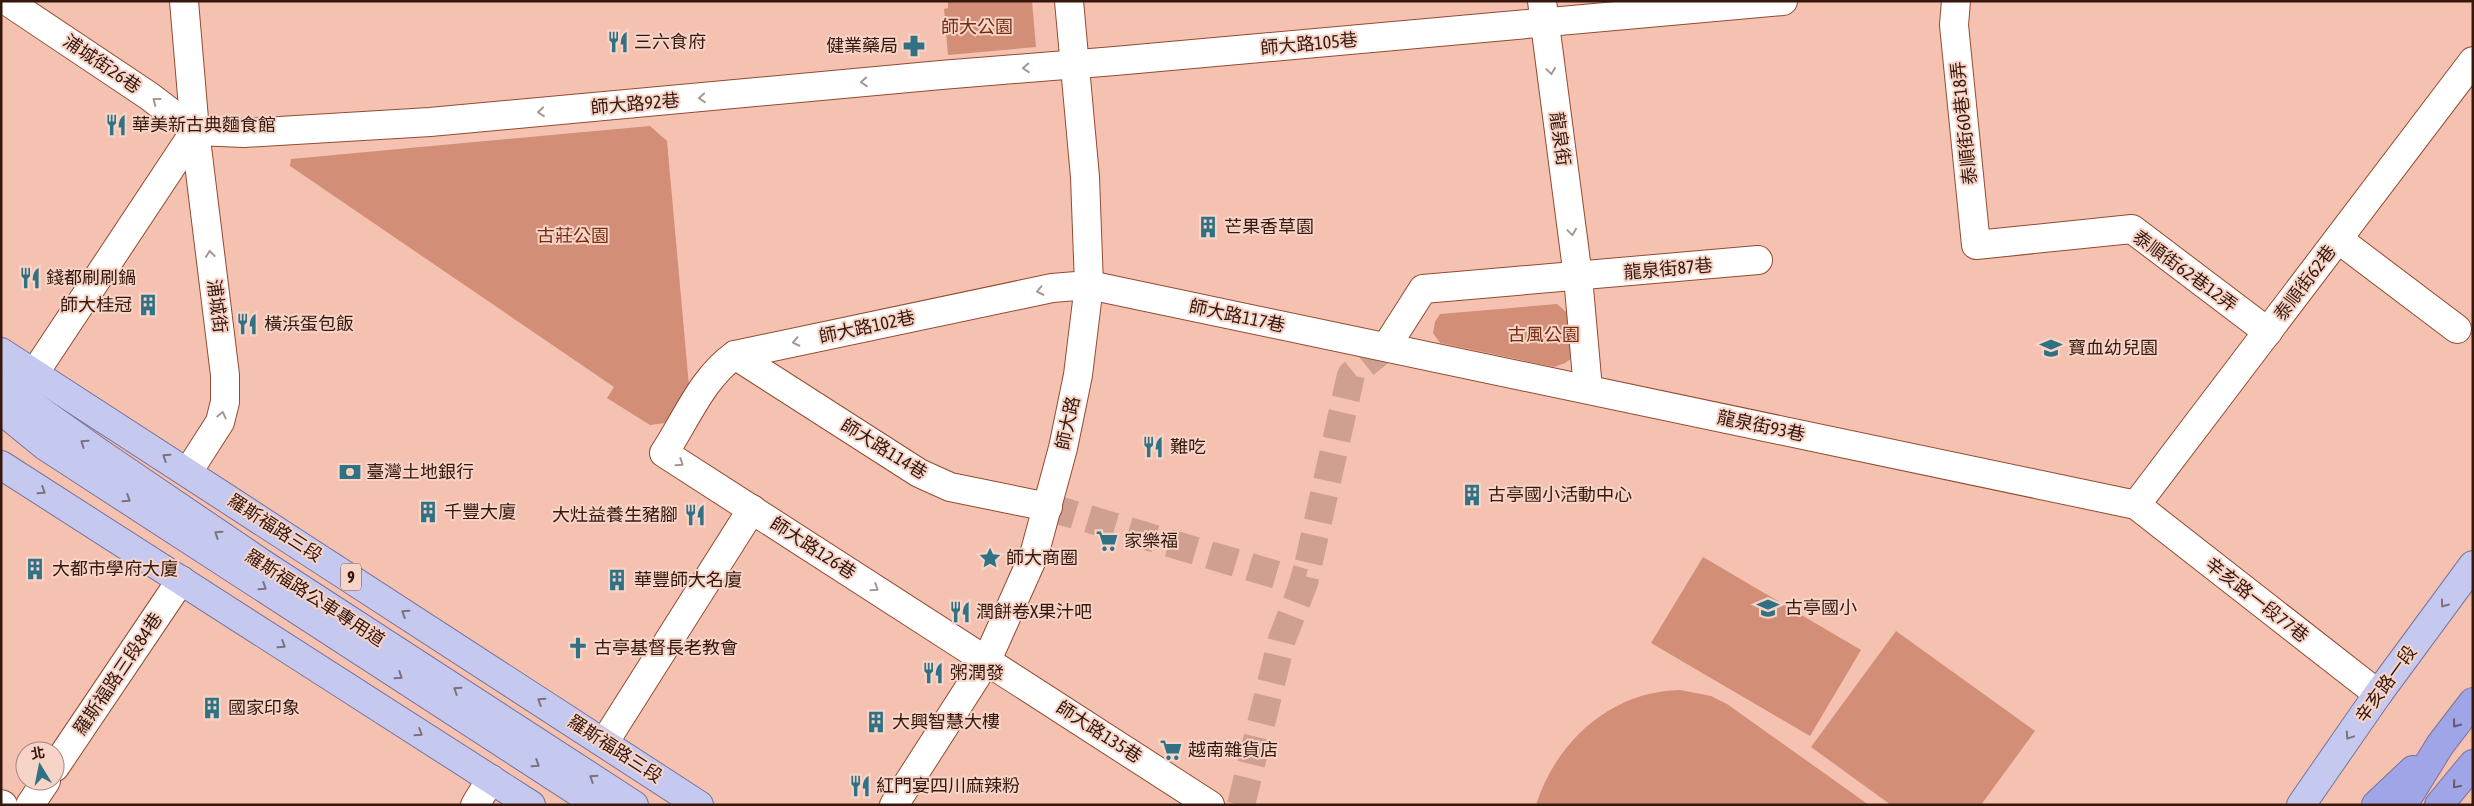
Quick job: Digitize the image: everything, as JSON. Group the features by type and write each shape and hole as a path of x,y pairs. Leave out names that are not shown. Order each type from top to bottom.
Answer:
{"highway":[{"path":"2403,805 2440,745 2473,702"},
{"path":"2376,805 2440,745"},
{"path":"2439,805 2473,764"}],"main road":[{"name":"羅斯福路三段","path":"1,352 699,805"},
{"name":"羅斯福路公車專用道","path":"6,405 45,446 598,805"},
{"name":"羅斯福路公車專用道","path":"6,405 266,566 634,805"},
{"path":"1,465 531,805"},
{"name":"辛亥路一段","path":"2301,805 2378,694 2473,565"}],"street":[{"name":"浦城街26巷","path":"7,1 149,96 195,131"},
{"name":"浦城街","path":"184,1 195,131 225,376 225,402 220,422 188,472"},
{"name":"師大路","path":"894,805 987,660 1034,555 1064,448 1078,375 1089,285 1085,177 1069,1"},
{"name":"師大路105巷","path":"1075,64 1543,12 1783,1"},
{"name":"泰順街60巷18弄","path":"1956,1 1954,25 1976,245"},
{"name":"龍泉街","path":"1543,12 1578,277 1588,389"},
{"name":"泰順街62巷","path":"2136,505 2473,61"},
{"name":"師大路92巷","path":"195,131 244,133 430,122 1075,64"},
{"path":"6,405 35,373 195,131"},
{"name":"泰順街62巷12弄","path":"1976,245 2132,229 2268,332"},
{"path":"2338,239 2457,329"},
{"name":"龍泉街87巷","path":"1578,277 1758,260"},
{"path":"1386,346 1423,289 1578,277"},
{"name":"師大路117巷","path":"1089,285 1386,346"},
{"name":"師大路102巷","path":"681,427 709,379 722,364 735,355 1052,288 1089,285"},
{"name":"龍泉街93巷","path":"1386,346 2136,505"},
{"name":"師大路114巷","path":"735,355 919,473 950,487 1048,507"},
{"name":"師大路126巷","path":"681,427 664,453 987,660"},
{"name":"辛亥路一段77巷","path":"2136,505 2378,694"},
{"path":"604,743 752,509"},
{"name":"羅斯福路三段84巷","path":"65,752 181,580"},
{"name":"師大路135巷","path":"987,660 1210,805"},
{"path":"475,805 492,779"},
{"path":"30,805 39,791"}],"green space":[{"name":"師大公園","path":"948,1 1032,1 1036,47 948,55 944,9 948,8"},
{"name":"古莊公園","path":"650,126 667,141 689,386 665,423 650,425 607,398 614,387 290,166 291,159"},
{"name":"古風公園","path":"1557,304 1573,318 1572,358 1554,367 1440,343 1433,333 1435,322 1440,314"},
{"path":"1703,557 1861,650 1810,736 1651,643"},
{"path":"1896,631 2035,731 1981,805 1891,805 1811,747"},
{"path":"1680,690 1711,696 1727,704 1869,805 1536,805 1545,782 1557,760 1572,741 1590,724 1610,710 1632,699 1655,693"}],"tunnel":[{"path":"1241,805 1282,639 1304,583 1351,375 1386,347"},
{"path":"1048,507 1304,583"}],"place":[{"name":"三六食府","path":"618,42"},
{"name":"健業藥局","path":"914,46"},
{"name":"華美新古典麵食館","path":"116,125"},
{"name":"芒果香草園","path":"1208,227"},
{"name":"錢都刷刷鍋","path":"30,278"},
{"name":"師大桂冠","path":"148,305"},
{"name":"橫浜蛋包飯","path":"247,324"},
{"name":"寶血幼兒園","path":"2051,348"},
{"name":"難吃","path":"1153,447"},
{"name":"臺灣土地銀行","path":"350,472"},
{"name":"古亭國小活動中心","path":"1472,495"},
{"name":"千豐大廈","path":"428,512"},
{"name":"大灶益養生豬腳","path":"695,515"},
{"name":"家樂福","path":"1107,541"},
{"name":"師大商圈","path":"990,558"},
{"name":"大都市學府大廈","path":"35,569"},
{"name":"華豐師大名廈","path":"617,580"},
{"name":"古亭國小","path":"1768,608"},
{"name":"潤餅卷X果汁吧","path":"960,612"},
{"name":"古亭基督長老教會","path":"578,648"},
{"name":"粥潤發","path":"933,673"},
{"name":"國家印象","path":"212,708"},
{"name":"大興智慧大樓","path":"876,722"},
{"name":"越南雜貨店","path":"1171,750"},
{"name":"紅門宴四川麻辣粉","path":"860,786"}]}
